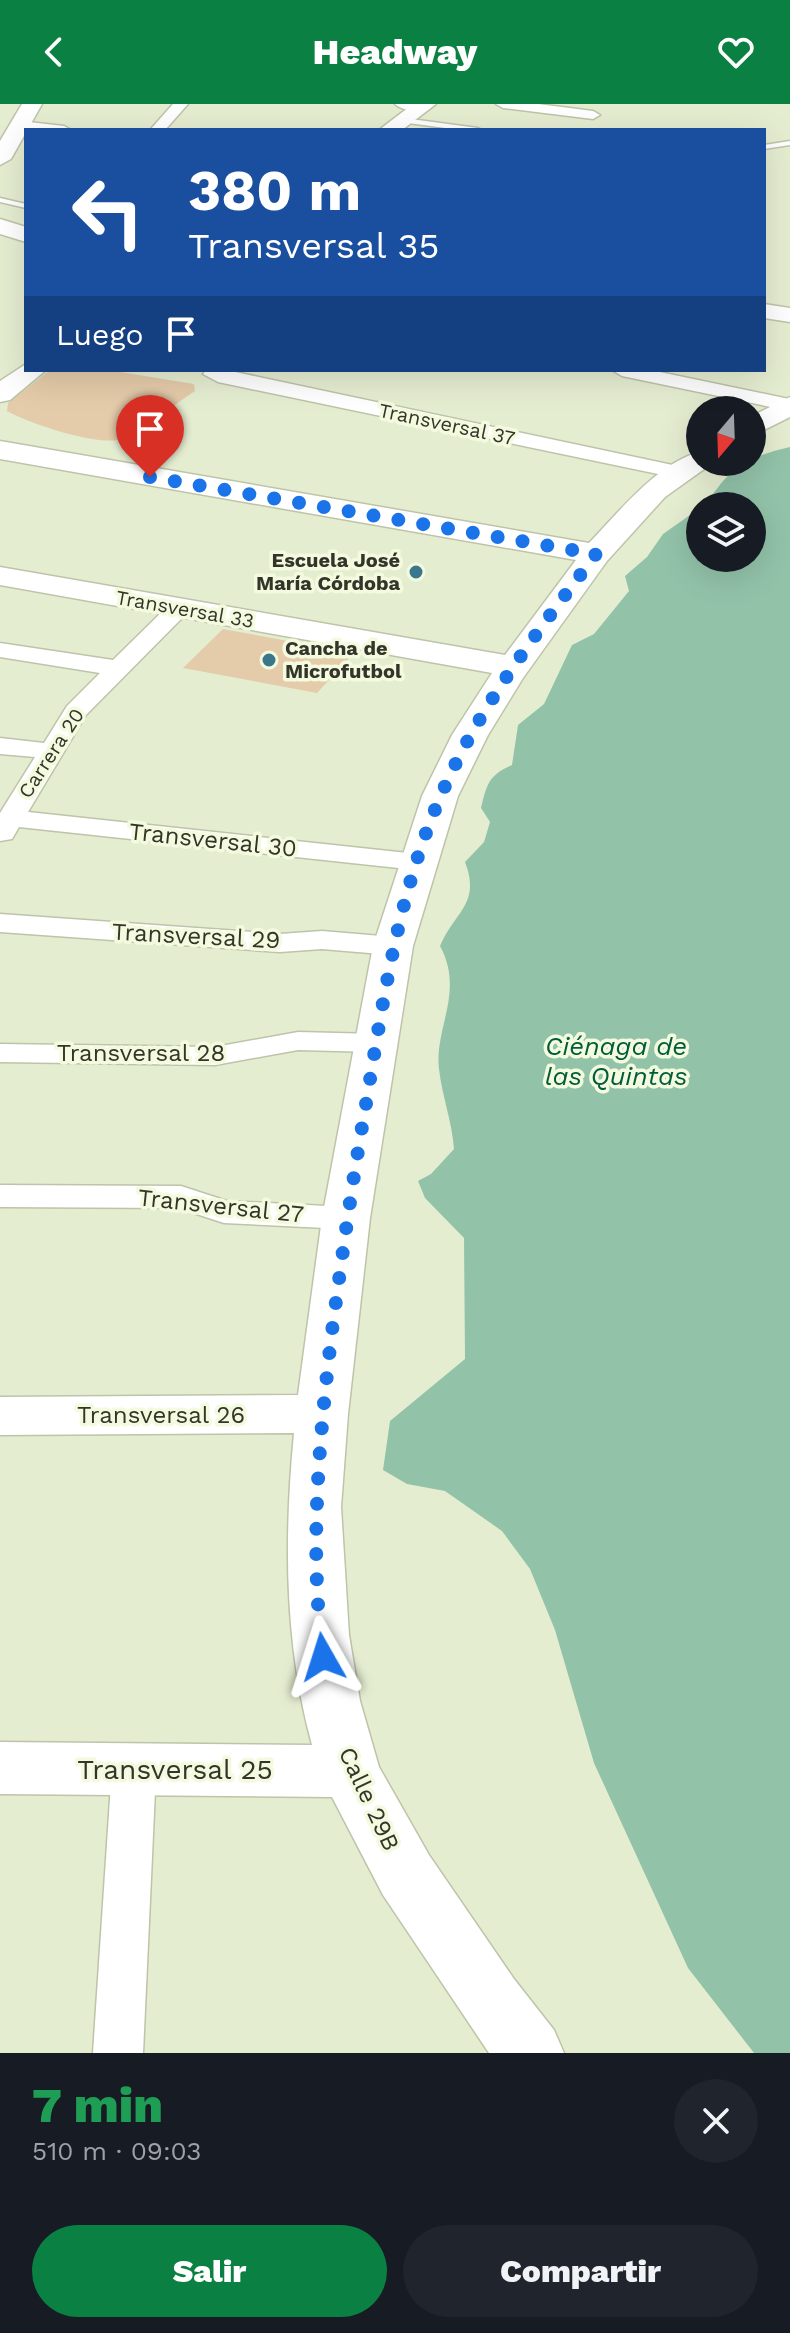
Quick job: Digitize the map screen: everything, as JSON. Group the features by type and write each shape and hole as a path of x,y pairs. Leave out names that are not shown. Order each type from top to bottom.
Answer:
{"main road":[{"path":"2,151 13,104"},
{"path":"10,125 32,104"},
{"path":"398,118 424,105"},
{"path":"0,226 24,235"},
{"path":"0,233 24,236"},
{"path":"766,290 790,292"},
{"path":"766,301 790,305"},
{"path":"766,311 790,315"},
{"path":"0,394 30,372"},
{"path":"766,420 790,405"},
{"path":"766,436 790,431"},
{"path":"0,450 596,554"},
{"name":"Calle 29B","path":"530,2053 490,2001 406,1875 350,1771 330,1701 320,1635 314,1507 322,1414 346,1218 393,946 417,862 455,763 513,667 596,554 632,512 655,491 686,470"},
{"name":"Transversal 33","path":"0,576 513,667"},
{"name":"Transversal 26","path":"0,1416 322,1414"},
{"name":"Transversal 25","path":"0,1768 350,1771"}],"street":[{"path":"159,128 181,104"},
{"path":"503,104 593,115"},
{"path":"575,128 605,104"},
{"path":"10,125 42,128"},
{"name":"Transversal 37","path":"214,372 686,466"},
{"path":"632,372 790,405"},
{"name":"Carrera 20","path":"5,828 76,711 179,608"},
{"path":"0,650 117,668"},
{"path":"0,746 49,751"},
{"name":"Transversal 30","path":"5,828 417,862"},
{"name":"Transversal 29","path":"0,923 280,943 322,940 393,946"},
{"name":"Transversal 28","path":"0,1053 215,1056 298,1041 376,1043"},
{"name":"Transversal 27","path":"0,1196 181,1197 224,1212 346,1218"},
{"path":"118,2053 134,1769"}],"lane":[{"path":"398,118 465,128"},
{"path":"766,147 790,143"},
{"path":"0,200 24,206"}],"shaded area":[{"path":"47,372 120,372 194,384 195,391 148,424 111,441 81,437 31,422 7,411 8,403"},
{"name":"Cancha de Microfutbol","path":"223,629 354,653 317,693 183,668"}],"water":[{"name":"Ciénaga de las Quintas","path":"790,447 790,2053 754,2053 688,1968 594,1763 555,1630 530,1569 502,1531 445,1491 407,1484 383,1470 390,1421 465,1359 464,1238 425,1198 418,1181 431,1174 454,1149 439,1069 450,979 440,946 468,898 469,876 465,862 484,842 490,822 481,808 487,786 498,772 512,765 518,725 544,704 572,645 594,634 629,591 625,576 647,557 663,534 686,518 686,572 766,572 766,492 714,492 728,476 766,476 766,454"}],"place":[{"name":"Escuela José María Córdoba","path":"416,572"},
{"name":"Cancha de Microfutbol","path":"269,660"}],"route":[{"path":"150,477 596,554 513,667 455,763 417,862 393,946 346,1218 322,1414 314,1507 323,1657"}]}
